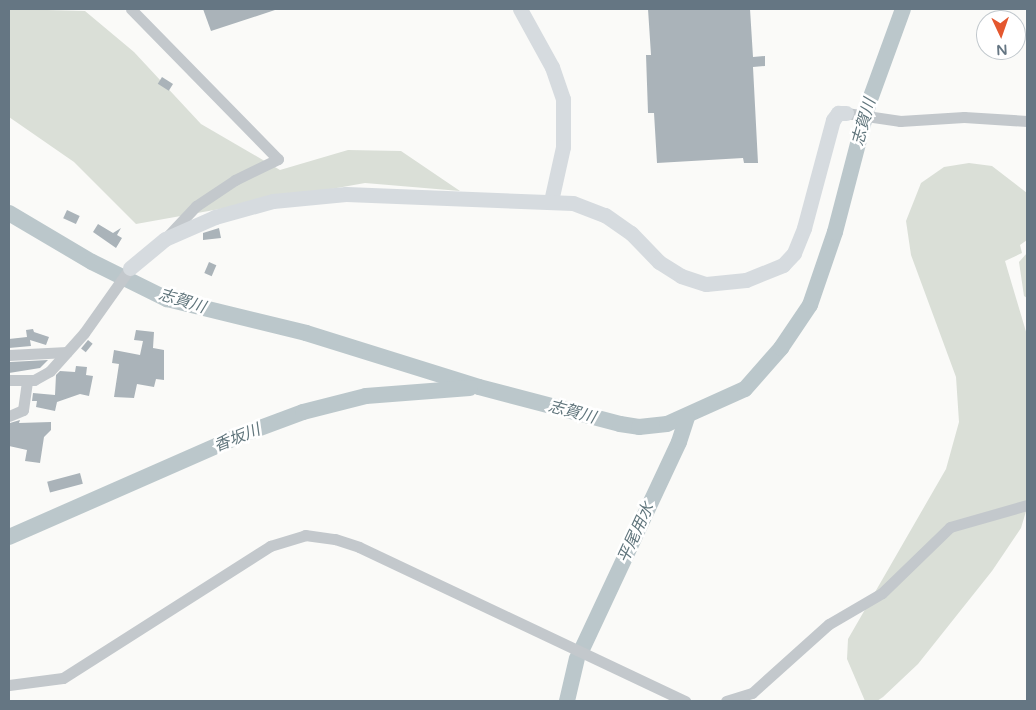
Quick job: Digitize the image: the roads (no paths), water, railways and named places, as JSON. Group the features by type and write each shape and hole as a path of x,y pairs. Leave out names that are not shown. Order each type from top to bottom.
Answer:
{"street":[{"path":"9,380 27,380 46,375 67,352 113,294 130,268 165,239 196,206 235,180 278,159 131,9"},
{"path":"520,9 552,67 563,99 563,147 552,201"},
{"path":"165,239 199,223 253,206 314,196 552,201 573,204 605,215 631,234 659,262 681,276 706,284 746,280 784,265 794,253 804,228 833,120 838,113 884,120 964,117 1027,121"},
{"path":"9,355 67,352"},
{"path":"9,416 22,410 27,380"},
{"path":"726,701 752,693 829,624 882,593 950,527 1027,505"},
{"path":"9,685 64,678 270,546 305,535 335,539 359,547 685,701"}],"waterway":[{"name":"志賀川","path":"9,213 92,262 167,299 306,333 479,387 620,424 639,427 667,424 745,389 781,348 810,305 835,232 868,105 903,9"},
{"name":"香坂川","path":"9,537 244,434 303,412 366,396 470,388"},
{"name":"平尾用水","path":"583,647 679,442 687,418"},
{"name":"平尾用水","path":"567,701 577,658"}]}
